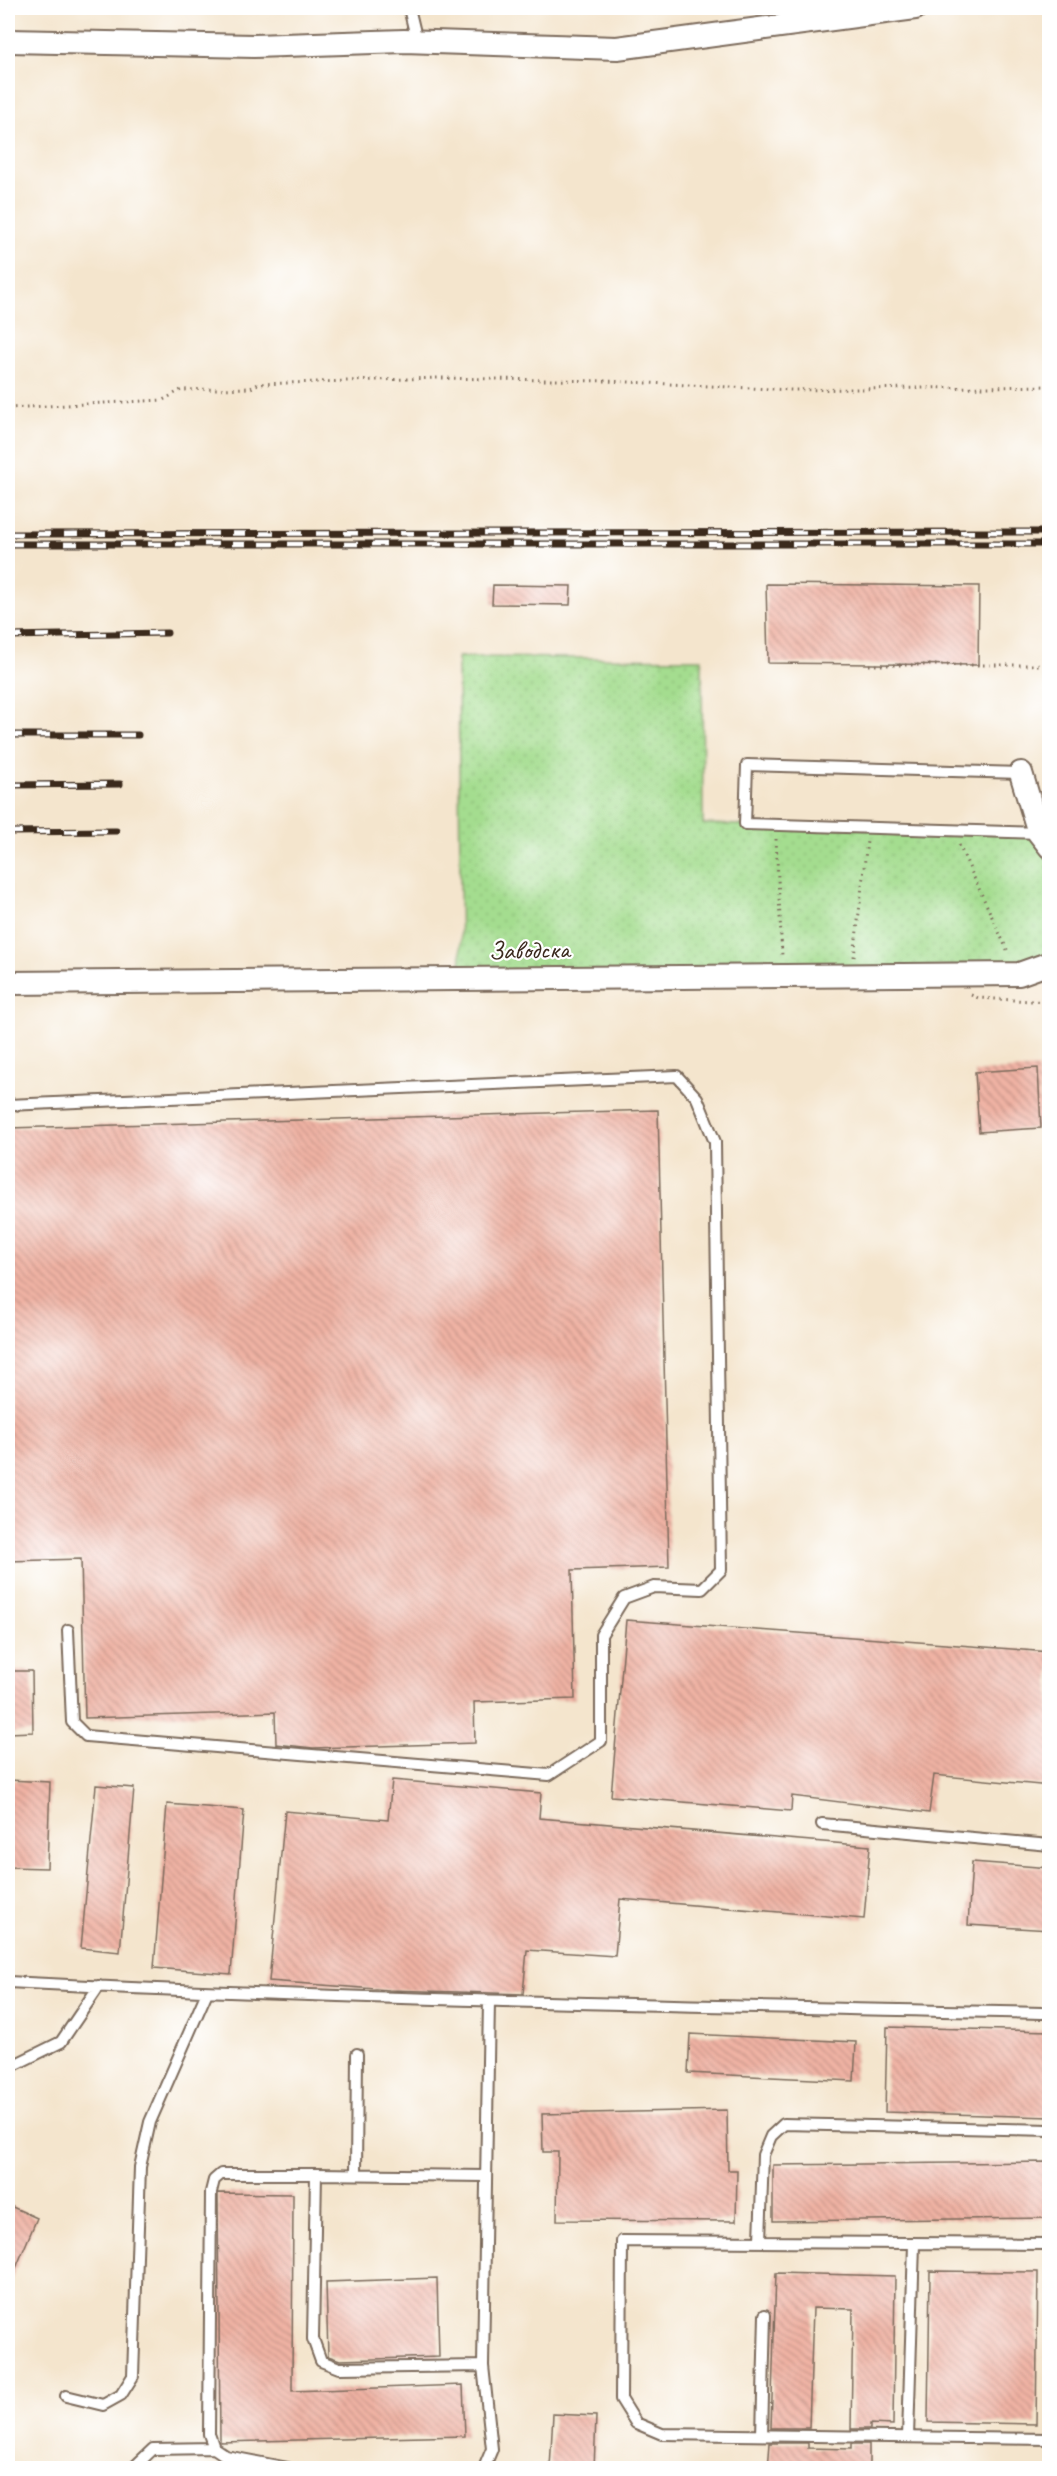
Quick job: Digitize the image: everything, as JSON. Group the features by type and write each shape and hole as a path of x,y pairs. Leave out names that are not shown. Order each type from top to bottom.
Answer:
{"street":[{"path":"8,41 254,46 417,41 617,48 906,8"},
{"path":"1021,773 1044,840"},
{"name":"Заводска","path":"8,982 1019,974 1050,963"}],"lane":[{"path":"409,8 417,41"},
{"path":"1021,773 747,765 745,824 952,830 1044,840"},
{"path":"8,1105 677,1076 697,1098 715,1142 721,1570 702,1589 654,1587 624,1598 601,1635 601,1741 549,1775 86,1736 72,1722 68,1630"},
{"path":"822,1824 1050,1845"},
{"path":"8,1982 207,1992 489,2001 1050,2013"},
{"path":"8,2068 61,2042 99,1986"},
{"path":"66,2396 104,2405 120,2395 133,2376 140,2168 150,2122 207,1992"},
{"path":"484,2469 492,2449 483,2366 484,2176 489,2001"},
{"path":"356,2174 357,2054"},
{"path":"760,2241 763,2154 771,2136 784,2124 1050,2130"},
{"path":"214,2448 209,2434 211,2192 214,2180 221,2174 484,2176"},
{"path":"316,2174 313,2339 321,2361 339,2368 483,2366"},
{"path":"1050,2244 622,2241 621,2399 636,2423 662,2434 1050,2439"},
{"path":"908,2437 914,2244"},
{"path":"762,2435 765,2314"},
{"path":"133,2469 153,2449 214,2448 226,2456 288,2469"}],"path":[{"path":"8,408 163,400 181,390 251,388 258,384 438,378 607,381 792,390 1050,386"},
{"path":"869,665 1050,665"},
{"path":"776,826 783,976"},
{"path":"852,976 868,828"},
{"path":"952,830 1019,974"}],"green space":[{"path":"458,657 702,659 703,824 1039,833 1049,848 1049,963 461,980"}],"building":[{"path":"766,584 979,586 978,665 768,663"},
{"path":"493,585 571,586 570,605 492,604"},
{"path":"1038,1068 1041,1128 979,1132 975,1072"},
{"path":"658,1110 669,1567 572,1570 575,1699 474,1702 475,1743 313,1748 276,1744 275,1712 85,1718 81,1559 8,1561 8,1128"},
{"path":"626,1620 1050,1652 1050,1786 934,1775 929,1813 792,1796 791,1811 611,1796"},
{"path":"8,1671 32,1671 33,1732 8,1733"},
{"path":"8,1780 50,1782 47,1868 8,1867"},
{"path":"392,1780 541,1793 539,1818 870,1846 864,1919 620,1899 615,1956 527,1950 523,1994 389,1990 269,1981 285,1811 388,1820"},
{"path":"96,1785 134,1788 120,1952 81,1948"},
{"path":"167,1804 244,1810 231,1974 154,1968"},
{"path":"972,1862 1050,1868 1050,1930 968,1925"},
{"path":"887,2027 1050,2031 1050,2117 885,2112"},
{"path":"690,2034 856,2042 854,2081 688,2073"},
{"path":"727,2110 728,2170 737,2170 736,2221 557,2220 558,2152 543,2152 542,2114"},
{"path":"1050,2162 1050,2218 773,2221 773,2165"},
{"path":"218,2193 293,2194 292,2391 463,2385 465,2436 220,2442"},
{"path":"8,2205 37,2218 8,2287"},
{"path":"930,2271 1038,2272 1036,2424 928,2422"},
{"path":"776,2273 895,2276 893,2425 870,2424 870,2429 851,2429 853,2309 813,2308 809,2428 771,2428"},
{"path":"437,2278 439,2357 340,2360 328,2356 326,2282"},
{"path":"553,2414 596,2416 594,2469 550,2469"},
{"path":"770,2443 808,2443 808,2448 851,2449 851,2444 869,2444 869,2469 768,2469"}],"railway":[{"path":"8,534 1050,532"},
{"path":"8,544 1050,544"},
{"path":"8,636 167,633"},
{"path":"8,735 138,735"},
{"path":"8,785 120,784"},
{"path":"8,832 116,831"}]}
